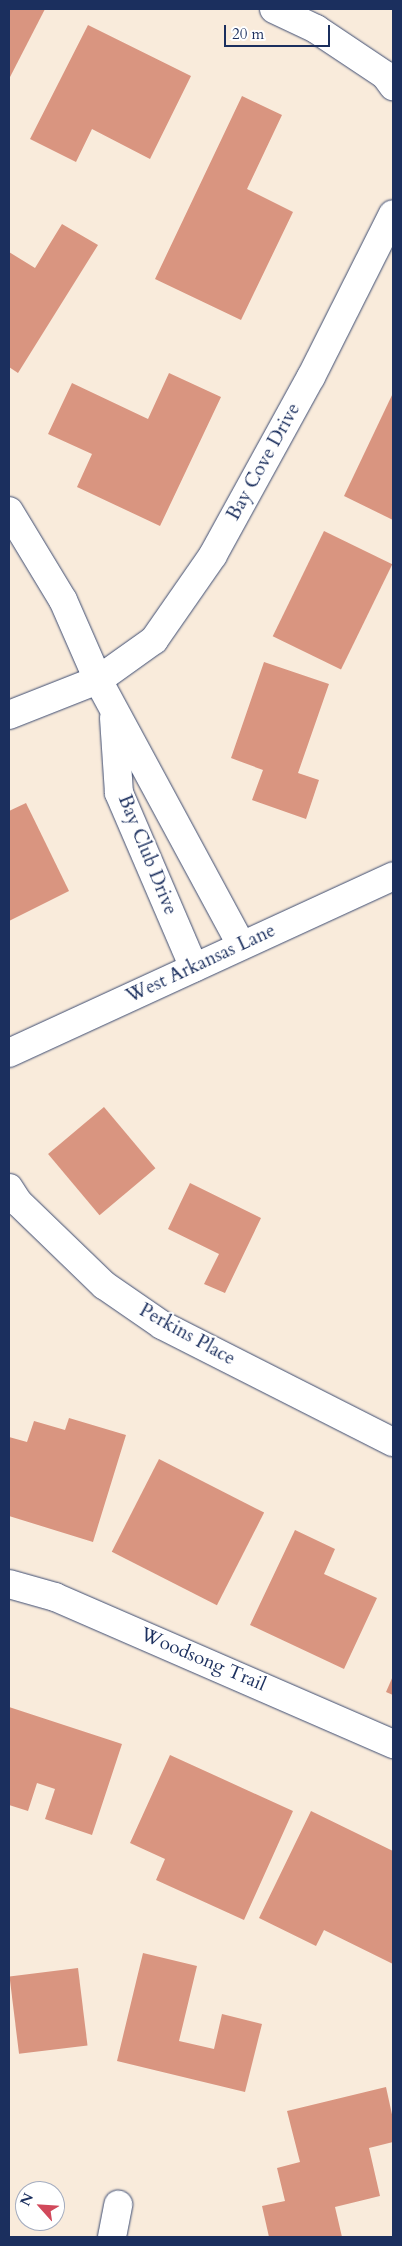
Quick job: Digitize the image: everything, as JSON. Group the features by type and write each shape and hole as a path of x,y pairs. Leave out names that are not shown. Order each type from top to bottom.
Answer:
{"street":[{"path":"274,9 316,29 385,75 393,86"},
{"name":"Bay Cove Drive","path":"9,715 98,680 154,640 213,555 311,377 393,214"},
{"name":"Bay Club Drive","path":"9,511 63,600 98,680 241,945"},
{"name":"Bay Club Drive","path":"114,709 120,793 194,968"},
{"name":"West Arkansas Lane","path":"9,1053 393,876"},
{"name":"Perkins Place","path":"9,1188 18,1202 104,1285 162,1325 393,1442"},
{"name":"Woodsong Trail","path":"9,1584 55,1597 393,1744"},
{"path":"112,2237 118,2205"}],"building":[{"path":"9,9 45,9 9,79"},
{"path":"88,25 191,76 150,159 92,129 76,162 30,139"},
{"path":"242,96 282,115 247,189 293,212 241,320 155,279"},
{"path":"62,224 98,245 18,373 9,367 9,252 35,268"},
{"path":"169,373 221,397 160,526 77,487 92,454 48,434 72,383 148,419"},
{"path":"393,393 393,520 344,496"},
{"path":"324,531 392,564 341,669 273,636"},
{"path":"264,662 329,684 298,773 319,780 306,819 252,800 263,770 231,758"},
{"path":"26,803 69,891 9,921 9,811"},
{"path":"104,1107 155,1168 100,1215 48,1154"},
{"path":"190,1183 261,1218 225,1293 204,1284 219,1254 168,1229"},
{"path":"69,1418 126,1435 93,1542 9,1516 9,1437 27,1442 34,1421 65,1430"},
{"path":"159,1459 264,1513 217,1605 112,1552"},
{"path":"295,1530 335,1549 324,1574 377,1598 344,1669 250,1625"},
{"path":"393,1676 393,1695 386,1692"},
{"path":"9,1707 122,1744 92,1835 45,1819 55,1789 37,1783 28,1811 9,1805"},
{"path":"170,1755 293,1811 244,1920 156,1880 165,1859 130,1843"},
{"path":"311,1811 393,1851 393,1964 324,1930 316,1946 259,1918"},
{"path":"143,1953 197,1966 179,2041 214,2049 222,2014 262,2024 245,2092 117,2061"},
{"path":"78,1968 88,2045 19,2054 10,1976"},
{"path":"386,2087 393,2119 393,2142 369,2148 380,2196 335,2207 342,2237 269,2237 262,2206 285,2201 277,2168 300,2162 287,2111"}]}
